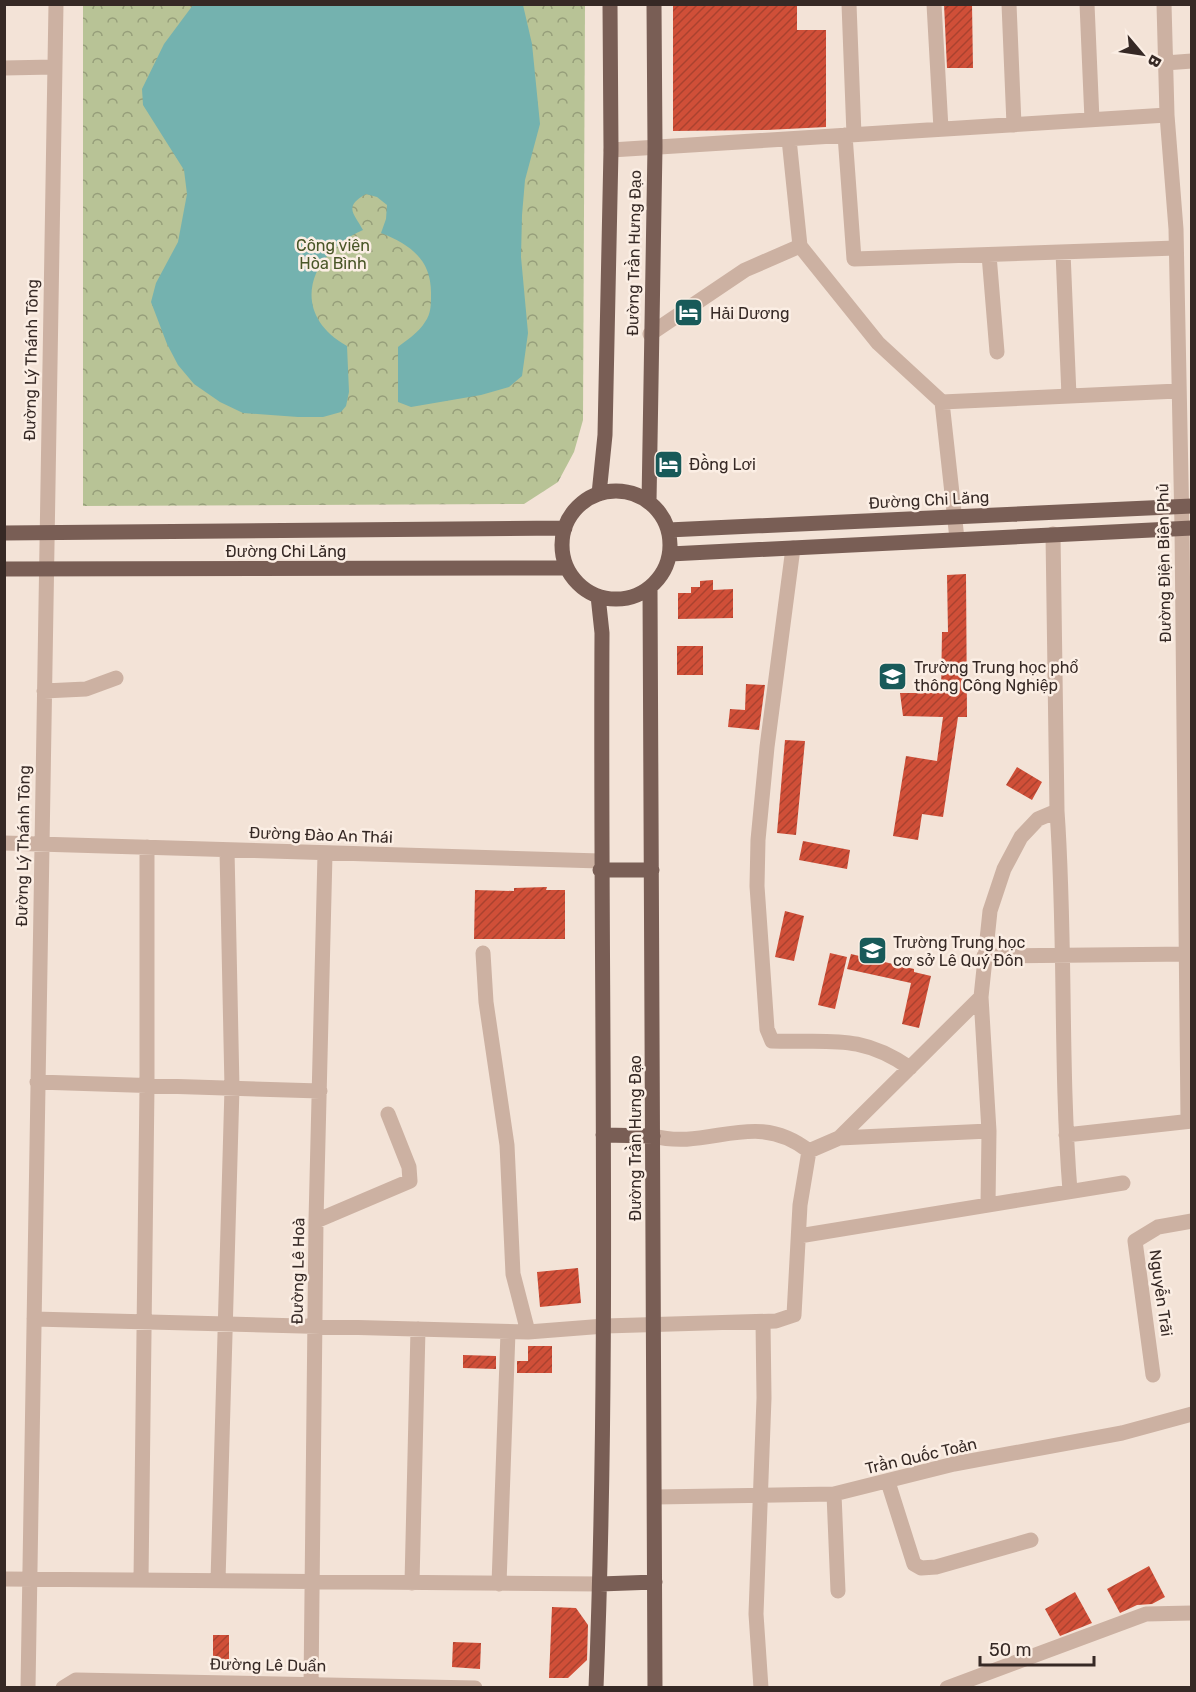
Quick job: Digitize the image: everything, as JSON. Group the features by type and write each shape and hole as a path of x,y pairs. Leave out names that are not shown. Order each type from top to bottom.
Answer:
{"main road":[{"name":"Đường Trần Hưng Đạo","path":"598,494 605,435 611,150 610,4"},
{"name":"Đường Trần Hưng Đạo","path":"649,502 650,334 655,147 654,4"},
{"path":"625,492 649,502 661,514 668,530 670,554 663,572 650,587 625,599 598,596 580,585 567,568 562,548 565,528 578,507 598,494 625,492"},
{"name":"Đường Chi Lăng","path":"668,530 1186,506"},
{"name":"Đường Chi Lăng","path":"4,533 565,528"},
{"path":"670,554 1187,528"},
{"name":"Đường Chi Lăng","path":"4,569 567,568"},
{"name":"Đường Trần Hưng Đạo","path":"650,587 655,1688"},
{"name":"Đường Trần Hưng Đạo","path":"596,1688 605,1326 600,866 602,633 598,596"},
{"path":"600,866 652,870"},
{"path":"603,1135 653,1136"},
{"path":"600,1584 655,1582"}],"street":[{"name":"Đường Lý Thánh Tông","path":"28,1688 56,4"},
{"path":"849,4 854,259 1176,248"},
{"path":"934,4 941,129"},
{"path":"1009,4 1014,124"},
{"path":"1088,4 1092,120"},
{"name":"Đường Điện Biên Phủ","path":"1164,4 1167,115 1176,229 1178,391 1187,528 1190,1121"},
{"path":"1165,63 1191,62"},
{"path":"4,68 54,67"},
{"path":"611,150 1167,115"},
{"path":"789,139 800,246 878,343 942,402 957,539"},
{"path":"1176,229 1191,227"},
{"path":"650,334 745,270 800,246"},
{"path":"1063,252 1069,396"},
{"path":"989,255 997,352"},
{"path":"942,402 1178,391"},
{"path":"1053,534 1057,811 1063,955 1066,1135 1070,1191"},
{"path":"793,548 767,747 758,840 757,886 767,1029 772,1041 842,1040 878,1049 910,1068"},
{"path":"44,692 86,689 116,678"},
{"path":"988,1205 989,1131 981,997 990,911 1004,869 1021,837 1038,819 1057,811"},
{"name":"Đường Đào An Thái","path":"4,843 600,866"},
{"path":"141,1580 147,1086 147,847"},
{"path":"218,1581 231,1088 227,850"},
{"name":"Đường Lê Hoà","path":"311,1685 316,1221 325,854"},
{"path":"483,953 486,1002 507,1145 513,1274 528,1332"},
{"path":"984,956 1189,954"},
{"path":"839,1138 981,997"},
{"path":"38,1082 320,1091"},
{"path":"316,1221 410,1181 409,1167 388,1114"},
{"path":"1066,1135 1190,1121"},
{"path":"653,1136 674,1142 727,1133 774,1131 793,1138 809,1151"},
{"path":"809,1151 839,1138 989,1131"},
{"path":"34,1318 528,1332 605,1326 763,1322 794,1316 800,1204 809,1151"},
{"path":"799,1236 1123,1183"},
{"name":"Nguyễn Trãi","path":"1153,1375 1135,1241 1158,1227 1191,1221"},
{"path":"761,1688 756,1614 764,1398 763,1322"},
{"path":"412,1583 418,1329"},
{"path":"499,1584 508,1332"},
{"name":"Trần Quốc Toản","path":"655,1497 834,1494 954,1464 1122,1432 1191,1414"},
{"path":"888,1482 914,1564 921,1568 936,1567 1031,1540"},
{"path":"834,1494 838,1591"},
{"path":"4,1579 600,1584"},
{"path":"947,1688 1146,1614 1191,1613"},
{"name":"Đường Lê Duẩn","path":"63,1688 76,1680 475,1688"}],"green space":[{"name":"Công viên Hòa Bình","path":"83,5 585,5 583,420 574,452 558,482 524,504 83,506"}],"water":[{"path":"193,5 523,5 532,44 540,124 525,180 522,215 521,257 528,333 522,376 509,387 481,395 411,407 398,402 398,347 422,326 430,313 430,283 428,272 418,255 402,243 381,233 386,219 387,205 377,197 366,194 355,203 352,210 363,230 344,240 329,253 319,268 313,284 312,301 317,317 329,332 347,346 349,392 346,406 341,412 323,417 243,413 220,402 194,384 178,365 167,344 151,302 156,283 178,242 187,194 184,170 143,105 142,89 164,44"}],"building":[{"path":"673,4 797,4 797,30 826,30 826,127 673,131"},
{"path":"944,4 972,4 973,68 947,68"},
{"path":"966,574 967,717 958,717 943,817 922,814 918,840 893,836 906,756 937,761 943,717 903,716 900,693 941,693 942,632 948,632 947,575"},
{"path":"713,580 713,590 733,589 733,618 678,619 678,593 691,593 691,587 700,587 700,581"},
{"path":"677,646 703,646 703,675 677,675"},
{"path":"746,684 765,685 759,730 728,727 730,709 745,710"},
{"path":"785,740 805,741 796,835 777,833"},
{"path":"1017,767 1042,782 1032,800 1006,785"},
{"path":"803,841 850,850 847,869 799,860"},
{"path":"547,887 546,890 565,890 565,939 474,939 475,890 514,891 514,888"},
{"path":"785,911 804,916 794,961 775,957"},
{"path":"830,953 847,957 835,1009 818,1005"},
{"path":"851,954 914,969 914,972 931,976 919,1028 902,1024 911,983 847,969"},
{"path":"578,1268 581,1303 540,1307 537,1272"},
{"path":"528,1346 552,1346 552,1373 517,1373 517,1361 528,1361"},
{"path":"463,1355 496,1356 496,1369 463,1368"},
{"path":"1149,1566 1165,1597 1152,1604 1137,1605 1120,1613 1107,1589"},
{"path":"1075,1592 1092,1623 1060,1636 1045,1609"},
{"path":"552,1607 576,1608 588,1625 587,1660 568,1678 549,1678"},
{"path":"213,1635 229,1635 229,1666 213,1665"},
{"path":"453,1642 481,1643 480,1669 452,1667"}],"place":[{"name":"Hải Dương","path":"689,313"},
{"name":"Đồng Lơi","path":"668,464"},
{"name":"Trường Trung học phổ thông Công Nghiệp","path":"893,676"},
{"name":"Trường Trung học cơ sở Lê Quý Đôn","path":"872,951"}]}
